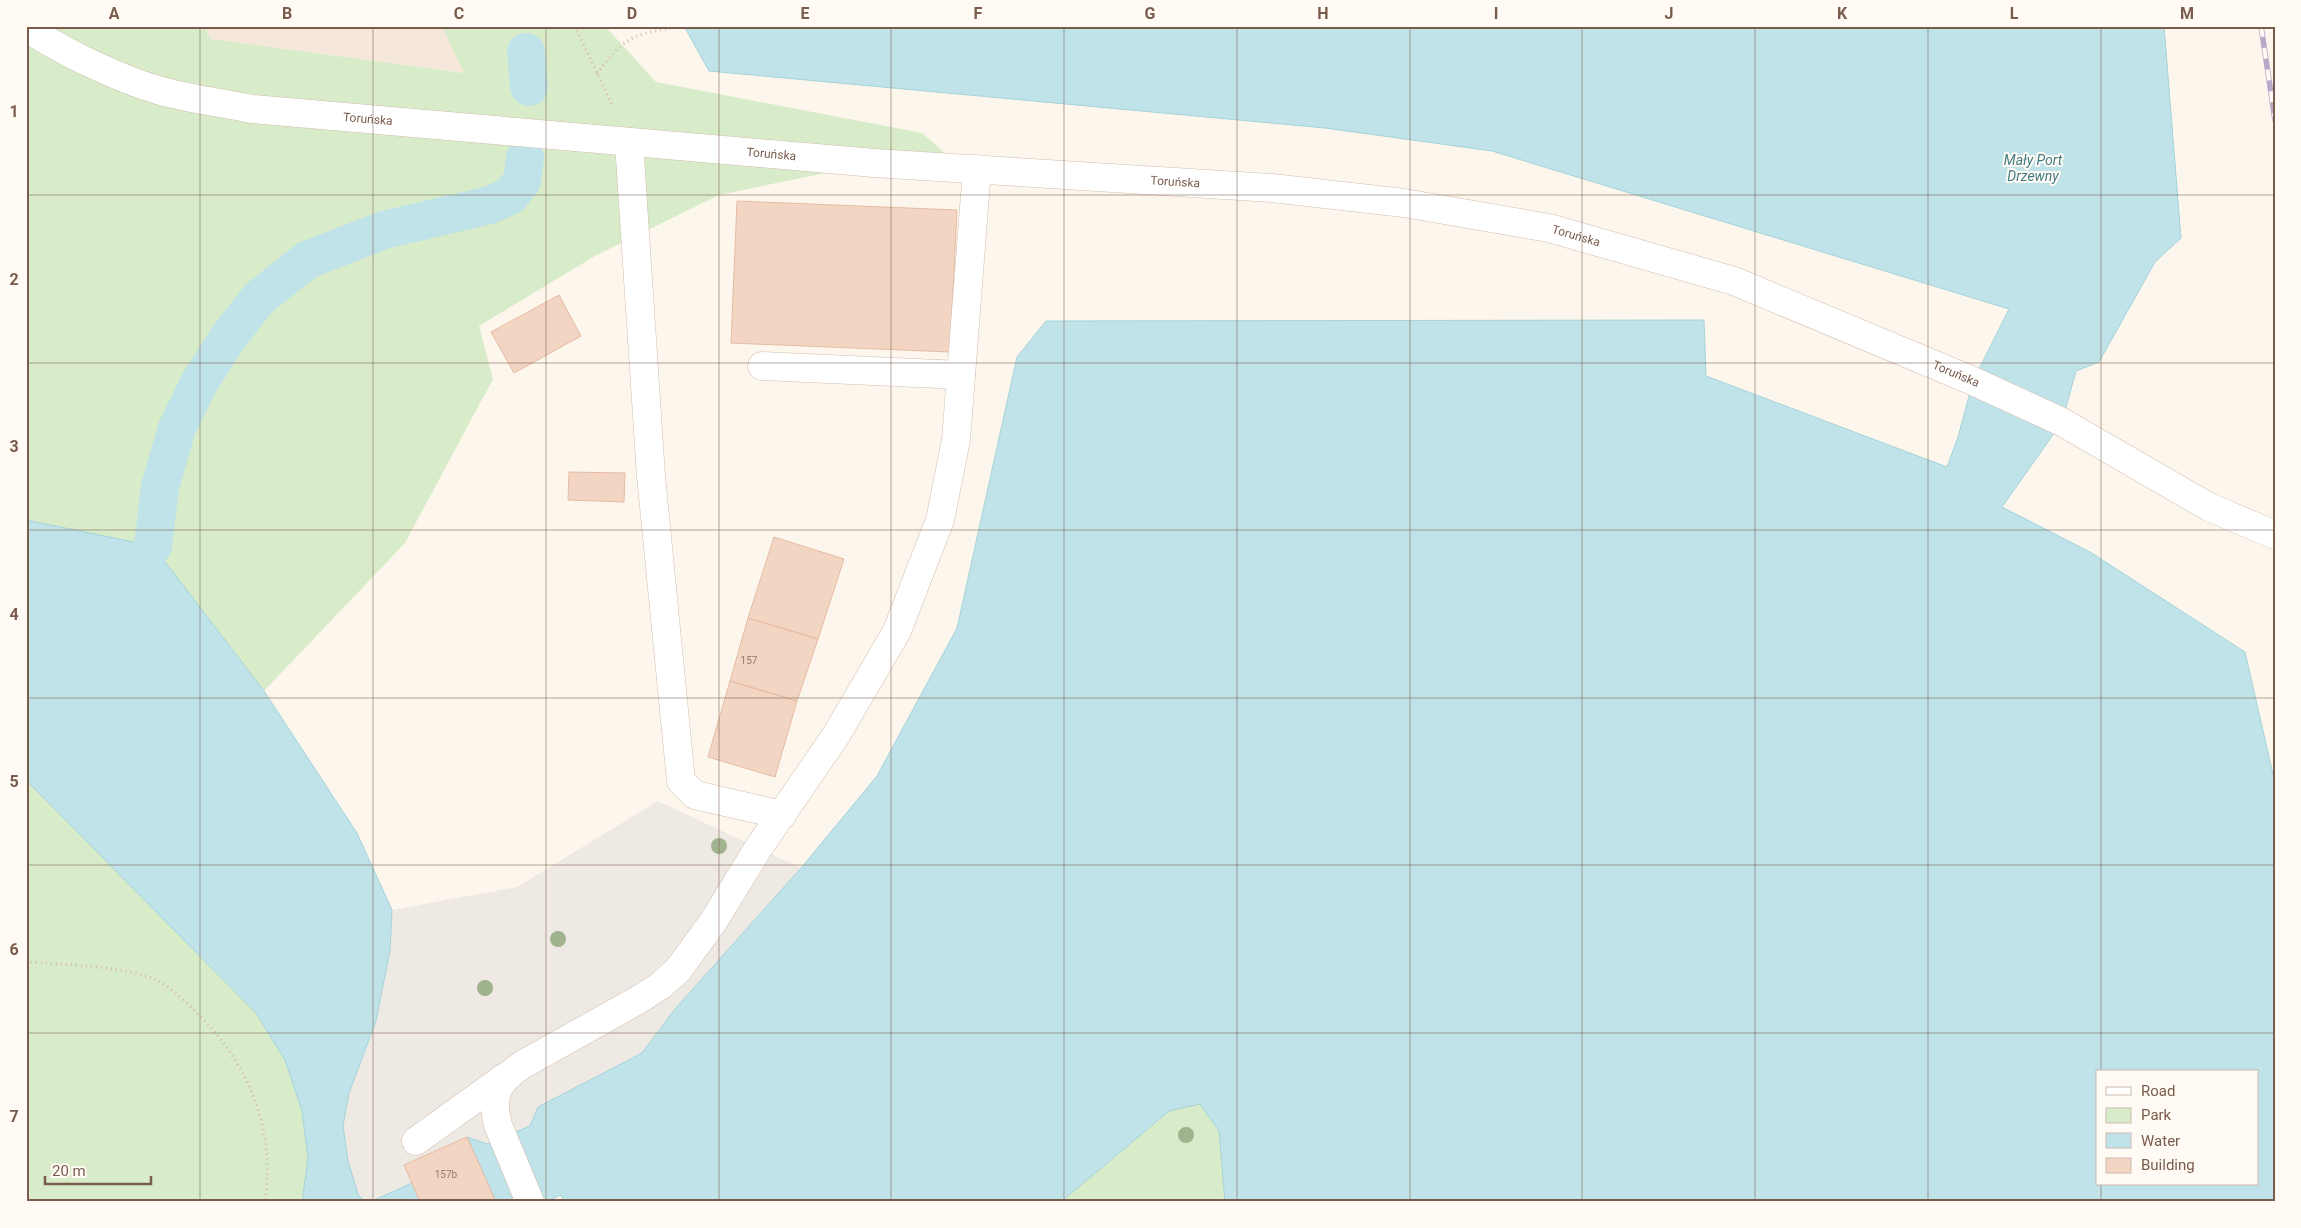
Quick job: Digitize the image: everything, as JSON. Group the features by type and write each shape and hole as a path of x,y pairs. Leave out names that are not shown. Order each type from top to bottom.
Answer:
{"street":[{"name":"Toruńska","path":"26,27 43,39 123,77 160,90 252,109 874,163 1272,188 1404,203 1549,228 1734,281 1973,380 2062,422 2209,507 2275,535"},
{"path":"629,142 651,476 681,781 695,795 782,816"},
{"path":"416,1141 522,1065 660,986 678,970 703,938 759,847 835,737 897,631 940,520 956,440 977,169"},
{"path":"762,366 961,375"},
{"path":"506,1076 497,1087 494,1112 530,1202"}],"path":[{"path":"575,26 597,74 614,51 625,42 648,32 672,28"},
{"path":"26,962 128,972 158,981 187,1003 213,1029 236,1060 249,1083 260,1112 266,1147 267,1187 264,1202"}],"shaded area":[{"path":"204,26 442,26 465,73 211,39"},
{"path":"658,801 801,868 675,1009 642,1053 538,1107 545,1202 420,1202 411,1183 372,1201 364,1201 358,1194 348,1161 343,1126 349,1093 376,1021 390,951 392,910 517,887"}],"green space":[{"path":"26,26 204,26 211,39 464,73 442,26 605,26 656,82 922,133 948,156 874,163 719,195 595,256 479,326 493,379 405,543 264,691 153,546 26,520"},
{"path":"26,780 256,1013 285,1060 302,1111 308,1158 302,1202 26,1202"},
{"path":"1200,1104 1219,1131 1225,1202 1061,1202 1169,1111"}],"water":[{"name":"Mały Port Drzewny","path":"684,26 2164,26 2181,238 2155,262 2099,362 2076,371 2062,422 2002,507 2090,552 2245,652 2275,783 2275,1202 1225,1202 1219,1131 1200,1104 1169,1111 1061,1202 564,1202 561,1195 546,1202 496,1202 467,1137 487,1144 530,1126 538,1107 642,1053 675,1009 801,868 877,776 957,628 1017,357 1046,321 1704,320 1706,376 1947,467 1958,437 1973,381 2009,309 1492,151 1325,128 709,71"},
{"path":"26,520 153,546 264,691 357,833 392,910 390,951 376,1021 349,1093 343,1126 348,1161 358,1194 364,1201 372,1201 412,1183 420,1202 302,1202 308,1158 302,1111 285,1060 256,1013 26,780"}],"building":[{"path":"737,201 957,210 950,352 731,343"},
{"path":"559,295 581,336 514,373 491,332"},
{"path":"569,472 625,473 624,502 568,500"},
{"path":"774,537 844,559 818,639 748,618"},
{"path":"748,618 818,639 797,701 730,681"},
{"path":"730,681 797,701 775,777 708,757"},
{"path":"467,1137 496,1202 420,1202 404,1165"}],"waterway":[{"path":"526,52 529,87"},
{"path":"153,546 160,487 177,428 199,383 227,339 259,298 307,260 384,230 490,205 510,196 522,181 525,158"}],"railway":[{"path":"2261,26 2275,120"}]}
